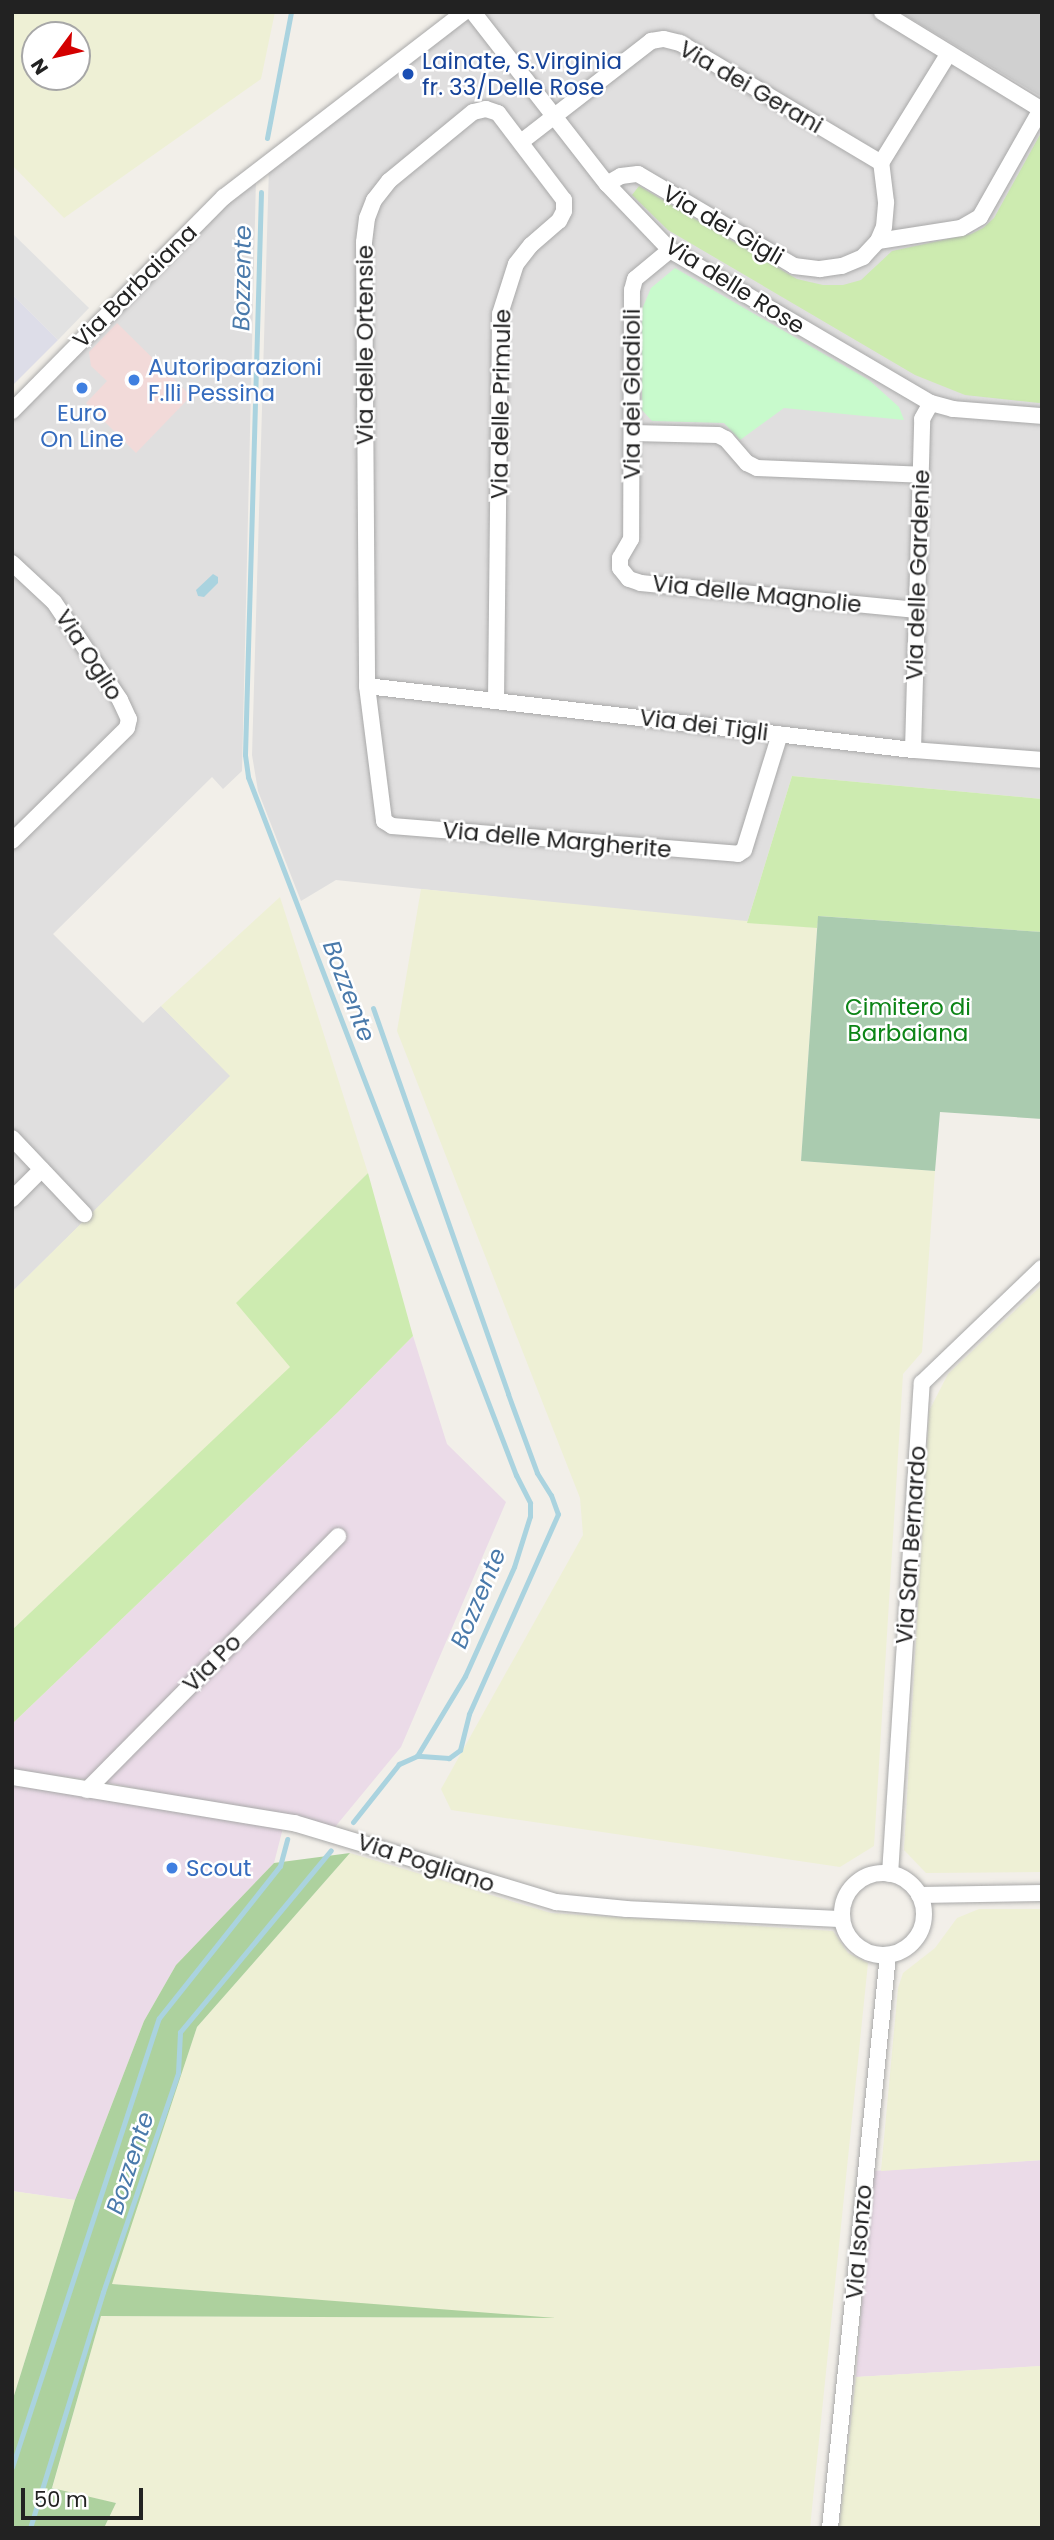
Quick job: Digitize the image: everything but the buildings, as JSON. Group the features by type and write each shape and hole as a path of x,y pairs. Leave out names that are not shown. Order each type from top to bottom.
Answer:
{"street":[{"name":"Via Barbaiana","path":"12,411 224,197 464,12"},
{"name":"Via delle Rose","path":"473,12 607,184 670,250 931,403 953,410 1042,416"},
{"path":"878,241 961,228 980,217 1041,110 882,12"},
{"name":"Via dei Gerani","path":"521,142 651,41 664,39 680,43 881,163"},
{"path":"878,241 884,227 886,202 881,163 949,53"},
{"name":"Via delle Ortensie","path":"367,686 364,256 367,218 374,200 389,181 473,112 486,109 498,113 521,142"},
{"name":"Via delle Primule","path":"496,701 500,314 516,264 531,245 559,221 564,211 564,200 559,190 521,142"},
{"name":"Via dei Gigli","path":"607,184 621,176 638,174 794,266 820,269 842,266 863,257 878,241"},
{"name":"Via dei Gladioli","path":"624,552 631,539 632,290 635,279 670,250"},
{"name":"Via delle Gardenie","path":"913,750 922,419 931,403"},
{"path":"632,433 718,435 726,439 747,463 757,468 921,475"},
{"name":"Via delle Magnolie","path":"624,552 620,558 620,568 629,579 641,583 917,610"},
{"name":"Via Oglio","path":"12,563 54,602 120,700 129,719 127,728 12,841"},
{"name":"Via dei Tigli","path":"367,686 913,750 1042,761"},
{"name":"Via delle Margherite","path":"367,686 381,814 392,826 738,854 744,850 780,734"},
{"path":"12,1138 85,1214"},
{"path":"12,1199 42,1169"},
{"name":"Via San Bernardo","path":"890,1874 922,1383 1042,1268"},
{"name":"Via Po","path":"87,1790 338,1536"},
{"name":"Via Pogliano","path":"12,1777 294,1823 556,1902 627,1909 842,1919"},
{"path":"890,1874 909,1882 919,1895 924,1910 919,1933 903,1951 888,1955 872,1954 858,1947 847,1934 842,1919 844,1903 851,1889 863,1878 890,1874"},
{"path":"919,1895 1042,1894"},
{"name":"Via Isonzo","path":"830,2528 888,1955"}],"shaded area":[{"path":"461,12 1042,12 1042,799 792,776 747,923 336,880 301,901 258,791 252,755 269,166"},
{"path":"900,12 1042,12 1042,97"},
{"path":"256,178 242,771 223,789 212,777 53,934 143,1023 161,1006 231,1076 12,1292 12,415 228,199"},
{"path":"12,233 89,308 58,340 12,294"},
{"path":"12,294 58,340 12,386"},
{"path":"117,323 191,396 136,453 86,403 107,381 91,366 89,352"},
{"path":"413,1336 447,1444 506,1502 401,1747 335,1827 98,1781 12,1770 12,1724 338,1412"},
{"path":"12,1784 283,1828 274,1863 176,1965 144,2021 75,2200 12,2191"},
{"path":"1042,2160 1042,2366 856,2377 872,2171"}],"green space":[{"path":"12,12 275,12 261,79 64,218 12,165"},
{"path":"1042,131 1042,402 1039,403 965,395 915,375 668,230 632,195 639,186 797,279 823,285 843,285 861,280 892,251 971,234 983,228 994,218"},
{"path":"675,268 869,380 899,407 904,420 784,408 740,440 724,423 652,421 642,410 642,309 651,288"},
{"path":"792,776 1042,799 1042,932 819,916 817,928 747,923"},
{"path":"421,889 817,928 801,1161 935,1171 922,1352 903,1374 874,1846 840,1867 451,1810 441,1789 583,1535 580,1498 397,1031"},
{"path":"280,897 368,1173 237,1303 291,1367 12,1630 12,1292 230,1076 161,1006"},
{"name":"Cimitero di Barbaiana","path":"818,916 1042,932 1042,1119 940,1112 935,1171 801,1161"},
{"path":"368,1173 413,1336 338,1412 12,1724 12,1630 290,1367 236,1303"},
{"path":"1042,1285 1042,1872 926,1873 904,1850 929,1411 948,1374"},
{"path":"350,1853 551,1913 833,1931 848,1953 868,1963 810,2528 104,2528 116,2503 52,2489 101,2316 542,2318 111,2284 197,2027"},
{"path":"350,1853 197,2027 112,2284 556,2318 101,2316 52,2488 116,2503 104,2528 12,2528 12,2402 75,2200 144,2021 176,1965 274,1863"},
{"path":"979,1909 1042,1909 1042,2160 881,2171 898,1988 903,1973 935,1948 957,1918"},
{"path":"12,2191 75,2200 12,2402"},
{"path":"1042,2366 1042,2528 839,2528 856,2377"}],"water":[{"path":"213,574 218,577 218,583 204,597 198,596 196,590"}],"waterway":[{"name":"Bozzente","path":"267,138 291,12"},
{"name":"Bozzente","path":"261,192 245,755 248,777 516,1475 530,1503 530,1516 514,1567 465,1676 417,1756 399,1764 353,1822"},
{"name":"Bozzente","path":"373,1008 508,1394 537,1473 551,1495 558,1514 469,1714 460,1750 449,1758 417,1756"},
{"path":"12,2467 159,2018 280,1866 287,1839"},
{"name":"Bozzente","path":"30,2528 103,2292 178,2073 180,2032 331,1850"}],"place":[{"name":"Lainate, S.Virginia fr. 33/Delle Rose","path":"408,74"},
{"name":"Autoriparazioni F.lli Pessina","path":"134,380"},
{"name":"Euro On Line","path":"82,388"},
{"name":"Scout","path":"172,1868"}]}
